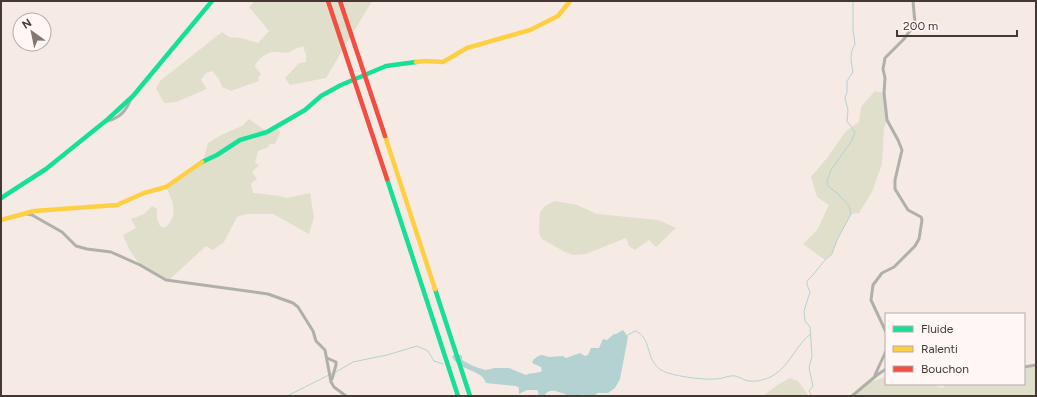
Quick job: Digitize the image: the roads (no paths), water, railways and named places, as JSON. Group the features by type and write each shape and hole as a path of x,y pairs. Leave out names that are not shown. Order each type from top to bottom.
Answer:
{"main road":[{"path":"1,198 46,169 104,122 133,96 212,1"},
{"path":"328,1 458,396"},
{"path":"340,1 470,396"},
{"path":"1,220 34,211 51,211 117,205 144,193 166,187 203,161 217,155 240,140 267,132 305,110 326,93 354,79 386,66 414,62 443,62 467,48 496,41 538,27 558,16 570,1"}],"street":[{"path":"885,330 871,300 873,285 882,273 894,267 915,246 919,239 922,220 921,217 908,210 895,189 895,180 902,150 887,120 884,93 885,78 883,69 885,58 904,39 915,24 913,1"},
{"path":"26,214 32,215 62,232 76,246 111,252 140,265 166,280 268,294 292,303 298,307 313,331 316,341 325,350 331,380 334,387 346,396"},
{"path":"874,378 885,353"},
{"path":"327,358 336,362 331,380"},
{"path":"1025,367 1036,365"},
{"path":"852,396 885,371"}],"water":[{"path":"623,330 628,337 620,379 615,388 608,393 598,393 593,396 567,396 565,394 551,391 546,393 544,396 539,396 537,390 527,390 519,394 519,388 516,386 486,383 481,376 457,363 452,356 458,354 462,356 462,360 485,370 509,368 526,375 542,371 541,367 532,363 538,356 563,356 566,358 580,353 585,356 588,355 591,348 599,348 603,339 607,340 614,334"}],"waterway":[{"path":"812,396 809,391 813,386 809,368 812,356 810,327 805,321 804,311 810,292 807,281 832,254 837,240 851,214 849,206 828,186 827,181 831,170 851,142 855,132 847,121 848,110 845,98 847,92 847,81 853,72 851,58 855,44 853,30 853,1"},
{"path":"626,336 635,331 640,334 644,338 656,366 666,372 679,376 703,379 718,379 736,376 752,381 767,378 780,371 802,342 811,334"},
{"path":"336,372 353,362 387,355 417,346 428,351 434,361 443,364"},
{"path":"287,396 333,373"}]}
